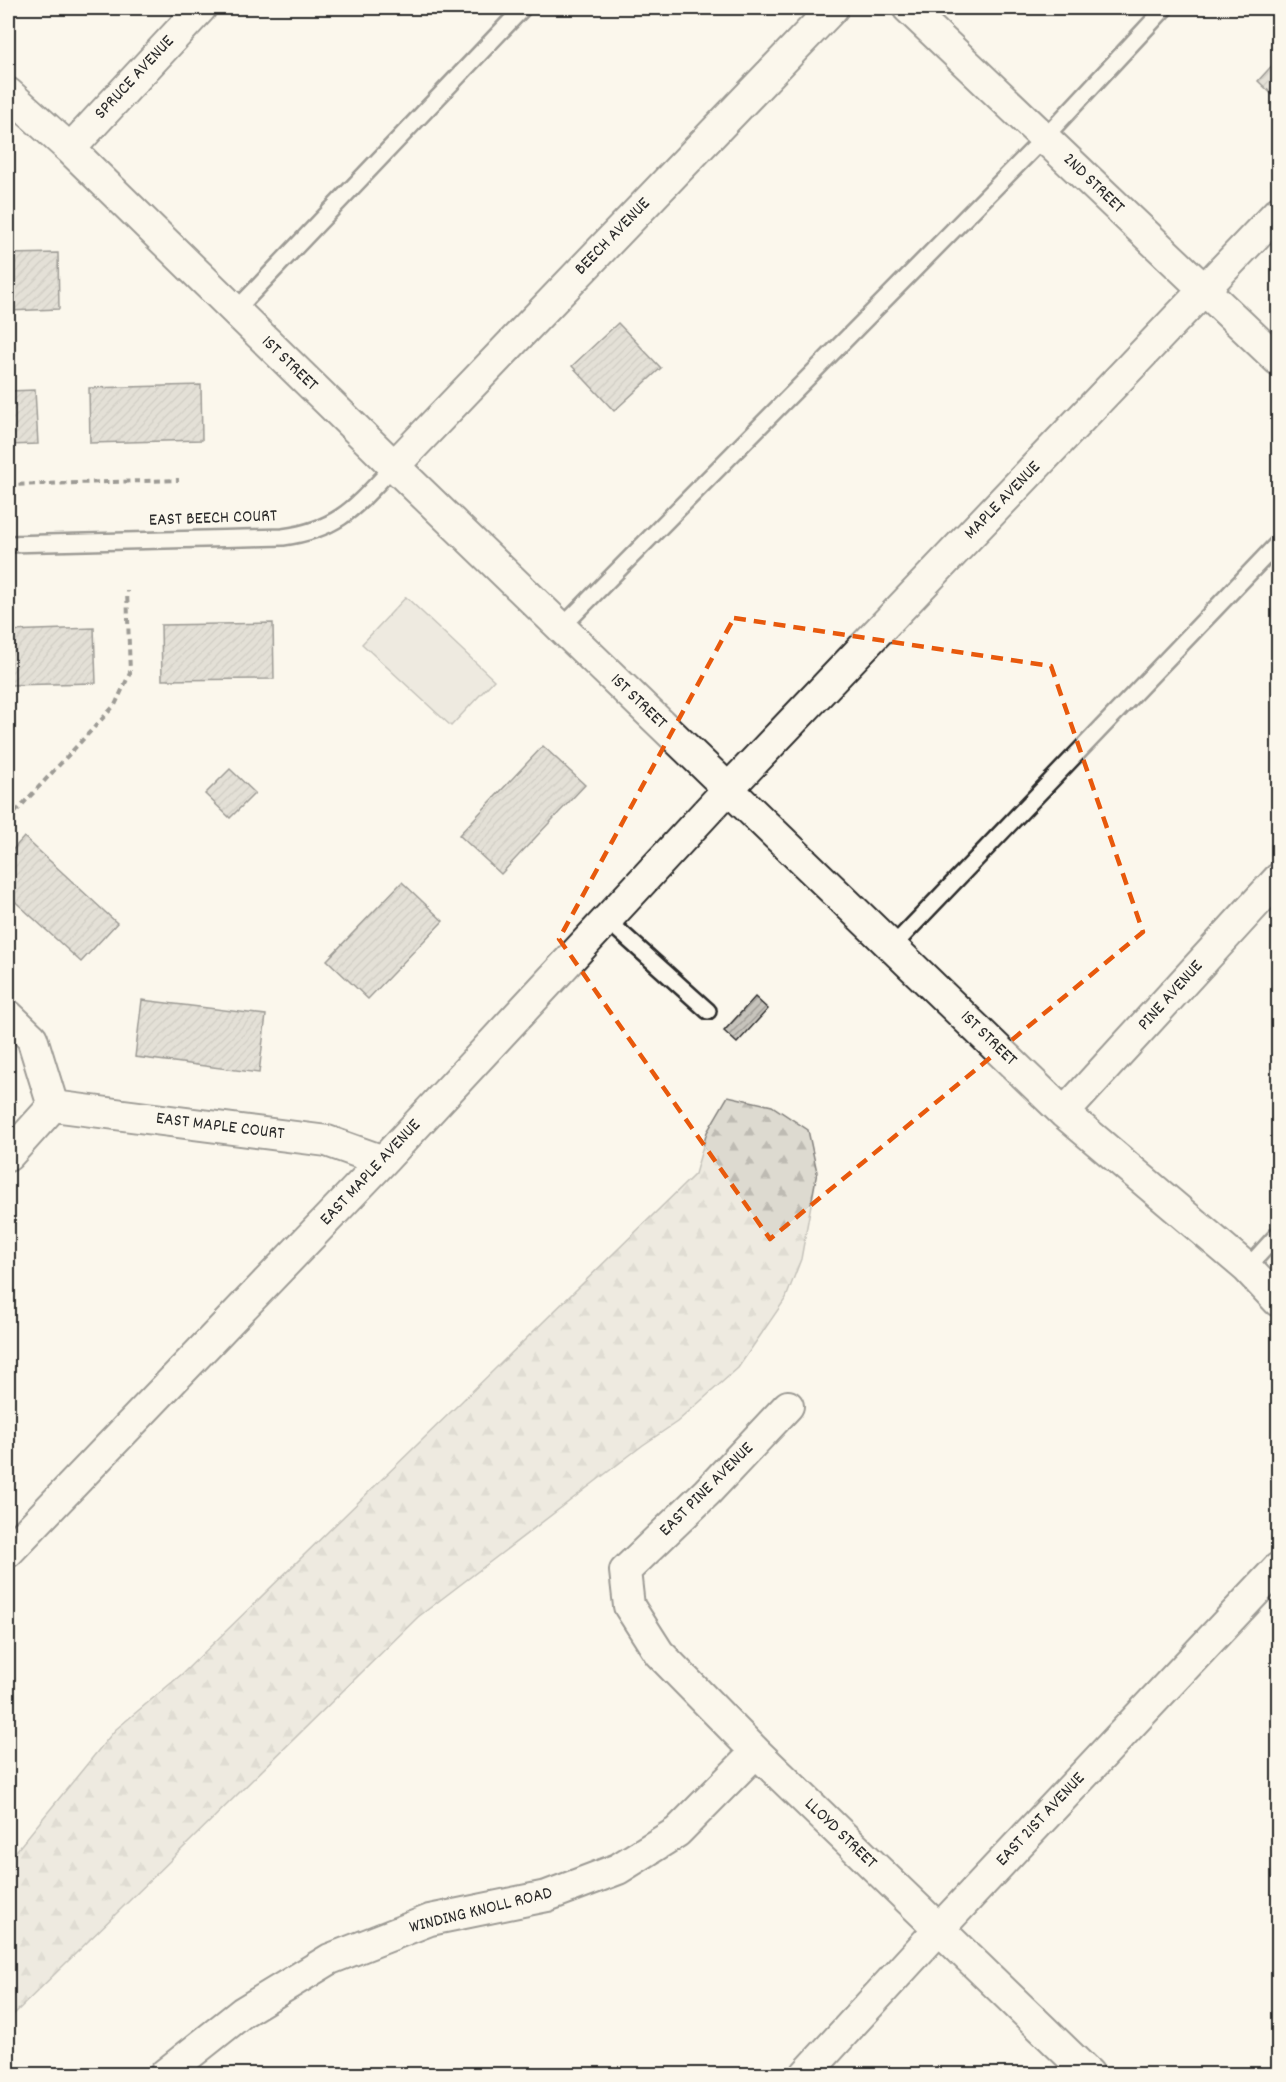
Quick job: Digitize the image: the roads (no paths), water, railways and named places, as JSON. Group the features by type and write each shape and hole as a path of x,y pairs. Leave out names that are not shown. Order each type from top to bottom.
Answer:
{"street":[{"name":"SPRUCE AVENUE","path":"70,149 201,8"},
{"name":"BEECH AVENUE","path":"393,466 833,8"},
{"name":"2ND STREET","path":"908,8 1278,360"},
{"name":"1ST STREET","path":"8,93 70,149 393,466 1064,1113 1247,1268 1278,1301"},
{"name":"MAPLE AVENUE","path":"728,789 1278,212"},
{"name":"EAST MAPLE AVENUE","path":"8,1552 383,1161 728,789"},
{"name":"PINE AVENUE","path":"1064,1113 1278,879"},
{"path":"8,1015 32,1038 54,1106 8,1156"},
{"name":"EAST MAPLE COURT","path":"54,1106 327,1141 383,1161"},
{"name":"EAST PINE AVENUE","path":"625,1571 707,1492 788,1406"},
{"name":"EAST 21ST AVENUE","path":"806,2074 1278,1568"},
{"name":"LLOYD STREET","path":"625,1571 629,1606 659,1653 756,1752 1089,2074"},
{"name":"WINDING KNOLL ROAD","path":"165,2074 243,2012 330,1959 430,1920 547,1896 618,1869 677,1832 756,1752"}],"lane":[{"path":"235,311 523,8"},
{"path":"561,628 1044,137 1165,8"},
{"name":"EAST BEECH COURT","path":"8,544 283,537 309,534 331,524 350,511 393,466"},
{"path":"892,947 1278,543"},
{"path":"607,920 708,1011"},
{"path":"1247,1268 1278,1234"}]}
